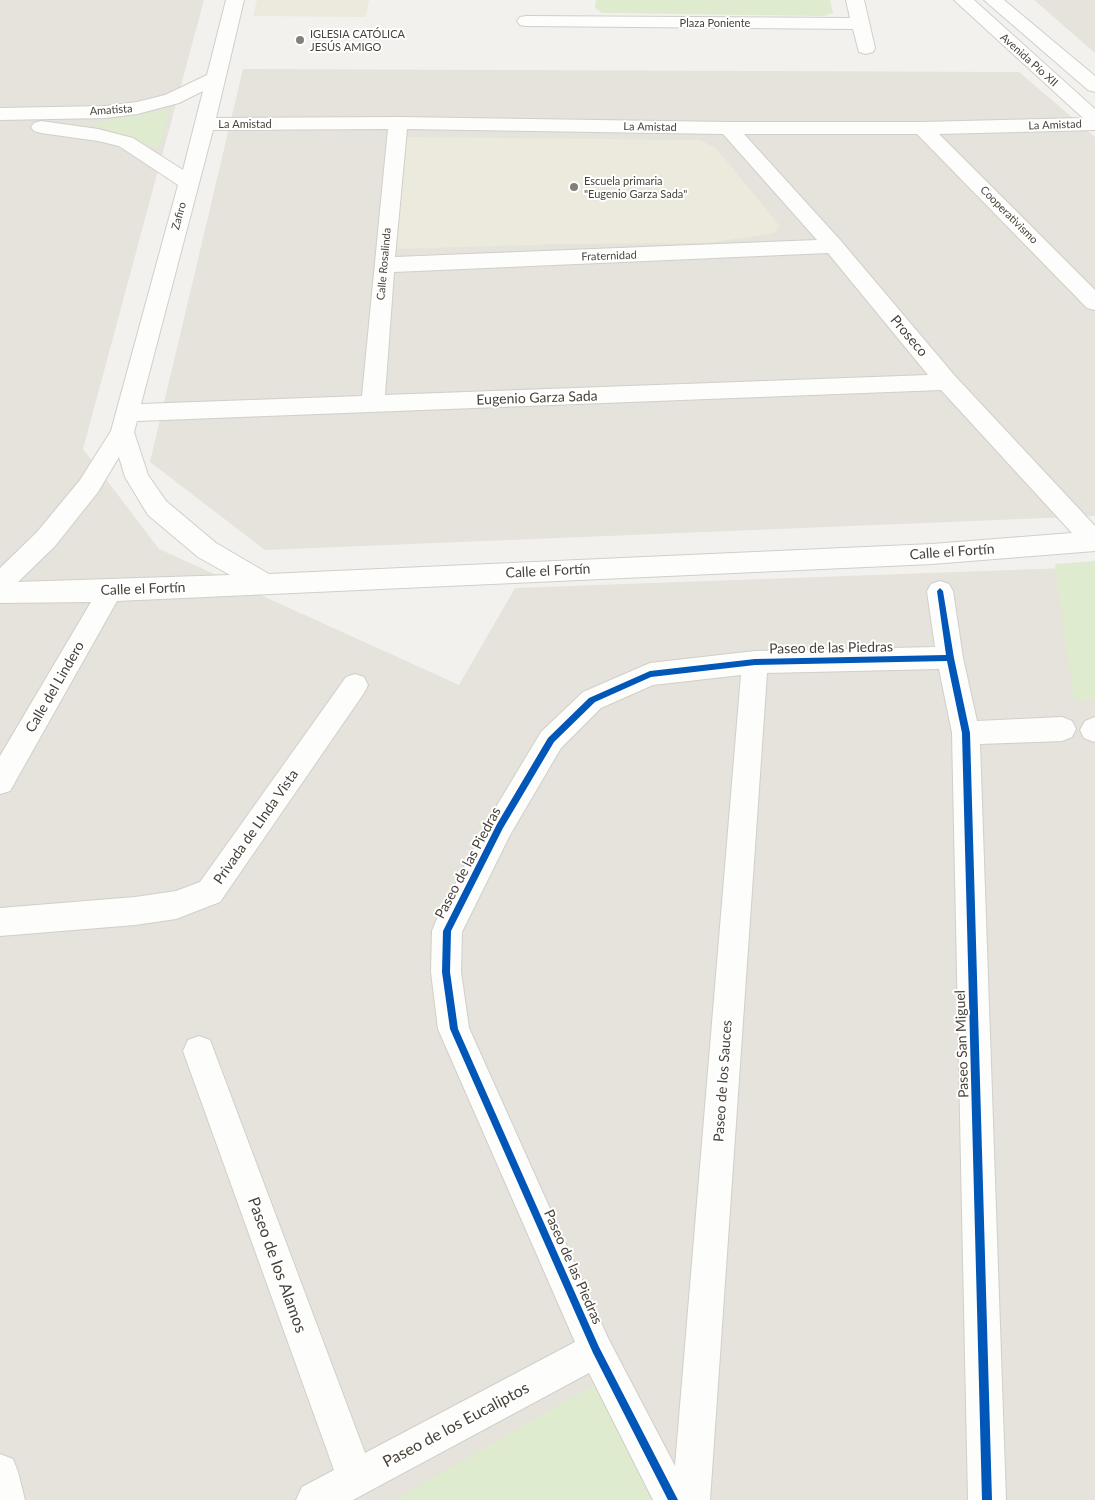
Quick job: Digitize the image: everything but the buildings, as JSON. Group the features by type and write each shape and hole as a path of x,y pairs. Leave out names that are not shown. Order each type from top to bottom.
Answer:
{"street":[{"name":"Zafiro","path":"0,584 46,540 89,486 124,422 205,124 235,0"},
{"path":"855,0 866,48"},
{"name":"Avenida Pío XII","path":"963,0 1095,119"},
{"name":"Avenida Pío XII","path":"993,0 1095,86"},
{"name":"Plaza Poniente","path":"526,22 570,15 860,24"},
{"name":"Amatista","path":"0,114 105,112 137,108 172,99 216,78"},
{"name":"Amatista","path":"0,123 67,130 126,142 188,182"},
{"name":"La Amistad","path":"205,124 398,123 728,128 922,128 1095,124"},
{"name":"Calle Rosalinda","path":"373,404 398,123"},
{"name":"Proseco","path":"728,128 834,246 947,382 1095,541"},
{"name":"Cooperativismo","path":"922,128 1095,303"},
{"name":"Fraternidad","path":"384,265 834,246"},
{"name":"Eugenio Garza Sada","path":"124,422 373,404 947,382"},
{"path":"124,422 137,477 157,508 207,550 266,584"},
{"name":"Calle el Fortín","path":"0,593 110,591 932,554 1095,541"},
{"name":"Calle del Lindero","path":"0,782 110,591"},
{"name":"Paseo San Miguel","path":"940,591 950,658 966,733 987,1500"},
{"name":"Paseo de las Piedras","path":"673,1500 596,1350 454,1029 446,972 447,931 500,826 551,740 592,700 650,674 755,662 950,658"},
{"name":"Paseo de los Sauces","path":"691,1500 755,662"},
{"name":"Privada de LInda Vista","path":"0,922 135,911 176,905 210,892 355,685"},
{"path":"966,733 1062,730"},
{"name":"Paseo de los Alamos","path":"199,1051 356,1479"},
{"name":"Paseo de los Eucaliptos","path":"315,1500 596,1350"},
{"path":"0,1472 6,1500"}],"shaded area":[{"path":"0,0 204,0 83,449 159,549 459,685 515,588 1095,567 1095,1500 0,1500"},
{"path":"257,0 369,0 366,17 253,16"},
{"path":"1034,0 1095,0 1095,53"},
{"path":"243,69 1019,72 1095,137 1095,516 265,550 150,462"},
{"name":"Escuela primaria \"Eugenio Garza Sada\"","path":"406,137 700,140 716,148 780,226 774,233 709,243 566,244 393,249"}],"green space":[{"path":"596,0 830,0 833,13 824,16 602,13 595,8"},
{"path":"169,109 161,143 155,148 91,124"},
{"path":"1095,561 1095,700 1074,701 1055,564"},
{"path":"603,1380 654,1500 394,1500"}],"cycle path":[{"path":"940,591 950,658 966,733 987,1500"},
{"path":"673,1500 596,1350 454,1029 446,972 447,931 500,826 551,740 592,700 650,674 755,662 950,658"}],"place":[{"name":"IGLESIA CATÓLICA JESÚS AMIGO","path":"300,40"},
{"name":"Escuela primaria \"Eugenio Garza Sada\"","path":"574,187"}]}
